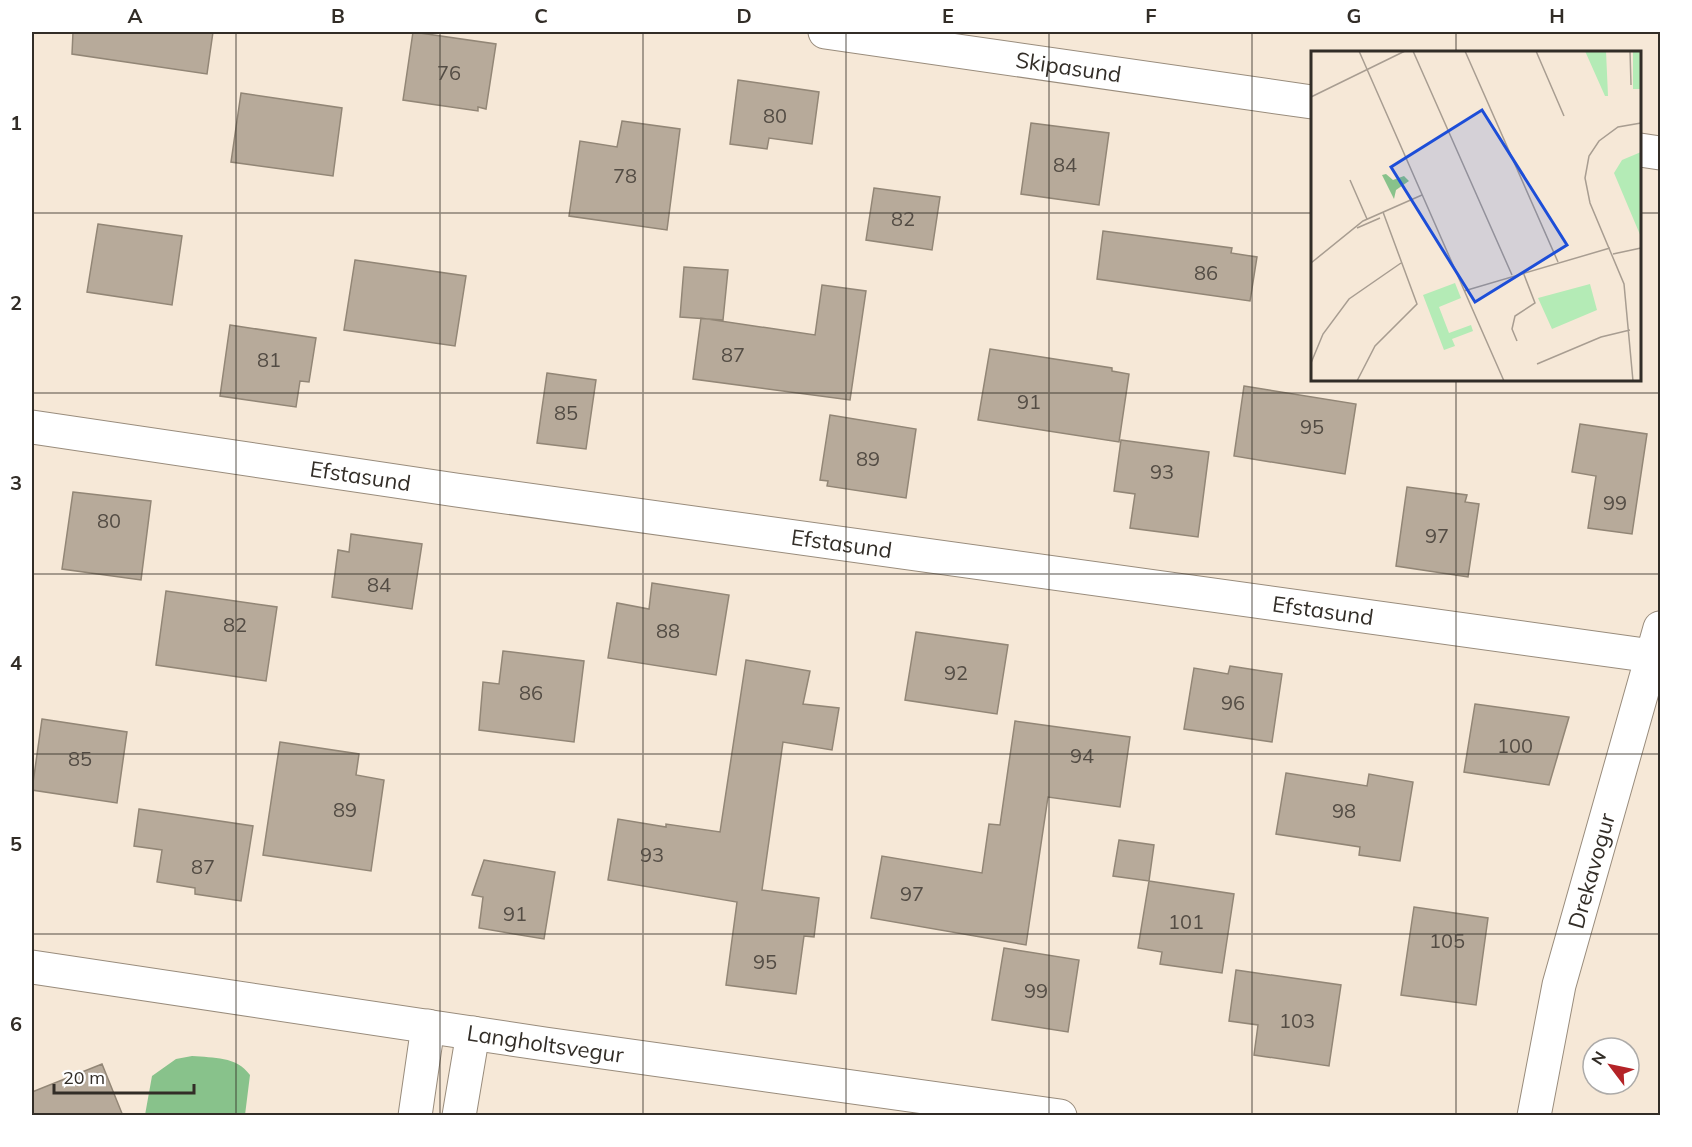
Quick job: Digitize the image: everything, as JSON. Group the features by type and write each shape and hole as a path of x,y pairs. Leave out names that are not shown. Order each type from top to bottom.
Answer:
{"street":[{"name":"Skipasund","path":"825,32 1311,102"},
{"path":"1641,150 1660,153"},
{"name":"Efstasund","path":"32,427 456,490 1656,642"},
{"name":"Drekavogur","path":"1534,1116 1559,985 1656,642"},
{"name":"Langholtsvegur","path":"32,968 1060,1116"},
{"path":"415,1116 428,1026"},
{"path":"459,1116 473,1033"}],"green space":[{"path":"192,1056 231,1061 250,1075 245,1115 145,1115 152,1076 176,1059"}],"building":[{"path":"73,32 213,32 207,74 72,54"},
{"path":"413,32 496,44 486,109 478,107 478,111 403,100"},
{"path":"738,80 819,92 812,144 769,138 767,149 730,144"},
{"path":"241,93 342,108 333,176 231,162"},
{"path":"622,121 680,129 667,230 569,216 580,141 617,147"},
{"path":"1031,123 1109,133 1099,205 1021,194"},
{"path":"874,188 940,197 932,250 866,240"},
{"path":"98,224 182,236 172,305 87,292"},
{"path":"1103,231 1232,248 1231,253 1257,257 1250,301 1097,279"},
{"path":"355,260 466,276 455,346 344,330"},
{"path":"684,267 728,270 723,320 680,317"},
{"path":"822,285 866,291 850,400 693,379 701,318 815,335"},
{"path":"230,325 316,338 309,382 300,381 296,407 220,396"},
{"path":"990,349 1112,368 1112,371 1129,374 1119,442 978,420"},
{"path":"547,373 596,380 586,449 537,443"},
{"path":"1244,386 1356,404 1345,474 1234,456"},
{"path":"830,415 916,429 906,498 827,486 828,481 820,480"},
{"path":"1580,424 1647,434 1632,534 1588,528 1596,476 1572,472"},
{"path":"1121,440 1209,452 1198,537 1130,528 1135,494 1114,491"},
{"path":"1407,487 1467,495 1465,502 1479,504 1468,577 1396,566"},
{"path":"73,492 151,501 141,580 62,569"},
{"path":"351,534 422,544 412,609 332,597 338,550 349,552"},
{"path":"652,583 729,595 716,675 608,658 617,603 649,609"},
{"path":"166,591 277,607 266,681 156,665"},
{"path":"916,632 1008,645 997,714 905,700"},
{"path":"503,651 584,661 574,742 479,730 483,682 499,684"},
{"path":"746,660 810,671 803,704 839,708 832,750 783,742 762,890 819,898 814,937 804,936 796,994 726,985 737,902 608,880 618,819 666,827 666,824 720,832"},
{"path":"1230,666 1282,674 1272,742 1184,729 1194,668 1228,674"},
{"path":"1475,704 1569,717 1549,785 1464,772"},
{"path":"42,719 127,732 117,803 32,790"},
{"path":"1015,721 1130,737 1120,807 1048,797 1026,945 871,918 882,856 982,873 989,824 1000,825"},
{"path":"280,742 359,754 356,775 384,780 371,871 263,855"},
{"path":"1286,773 1367,786 1369,774 1413,782 1400,861 1359,855 1360,847 1276,834"},
{"path":"139,809 253,826 241,901 195,894 195,888 157,882 162,850 134,846"},
{"path":"1119,840 1154,845 1149,881 1113,876"},
{"path":"484,860 555,872 544,939 479,928 483,897 472,895"},
{"path":"1149,881 1234,894 1222,973 1160,964 1162,952 1138,948"},
{"path":"1414,907 1488,918 1476,1005 1401,995"},
{"path":"1004,948 1079,960 1068,1032 992,1020"},
{"path":"1236,970 1341,985 1329,1066 1254,1055 1258,1025 1229,1021"},
{"path":"102,1064 123,1116 32,1116 32,1092"}]}
